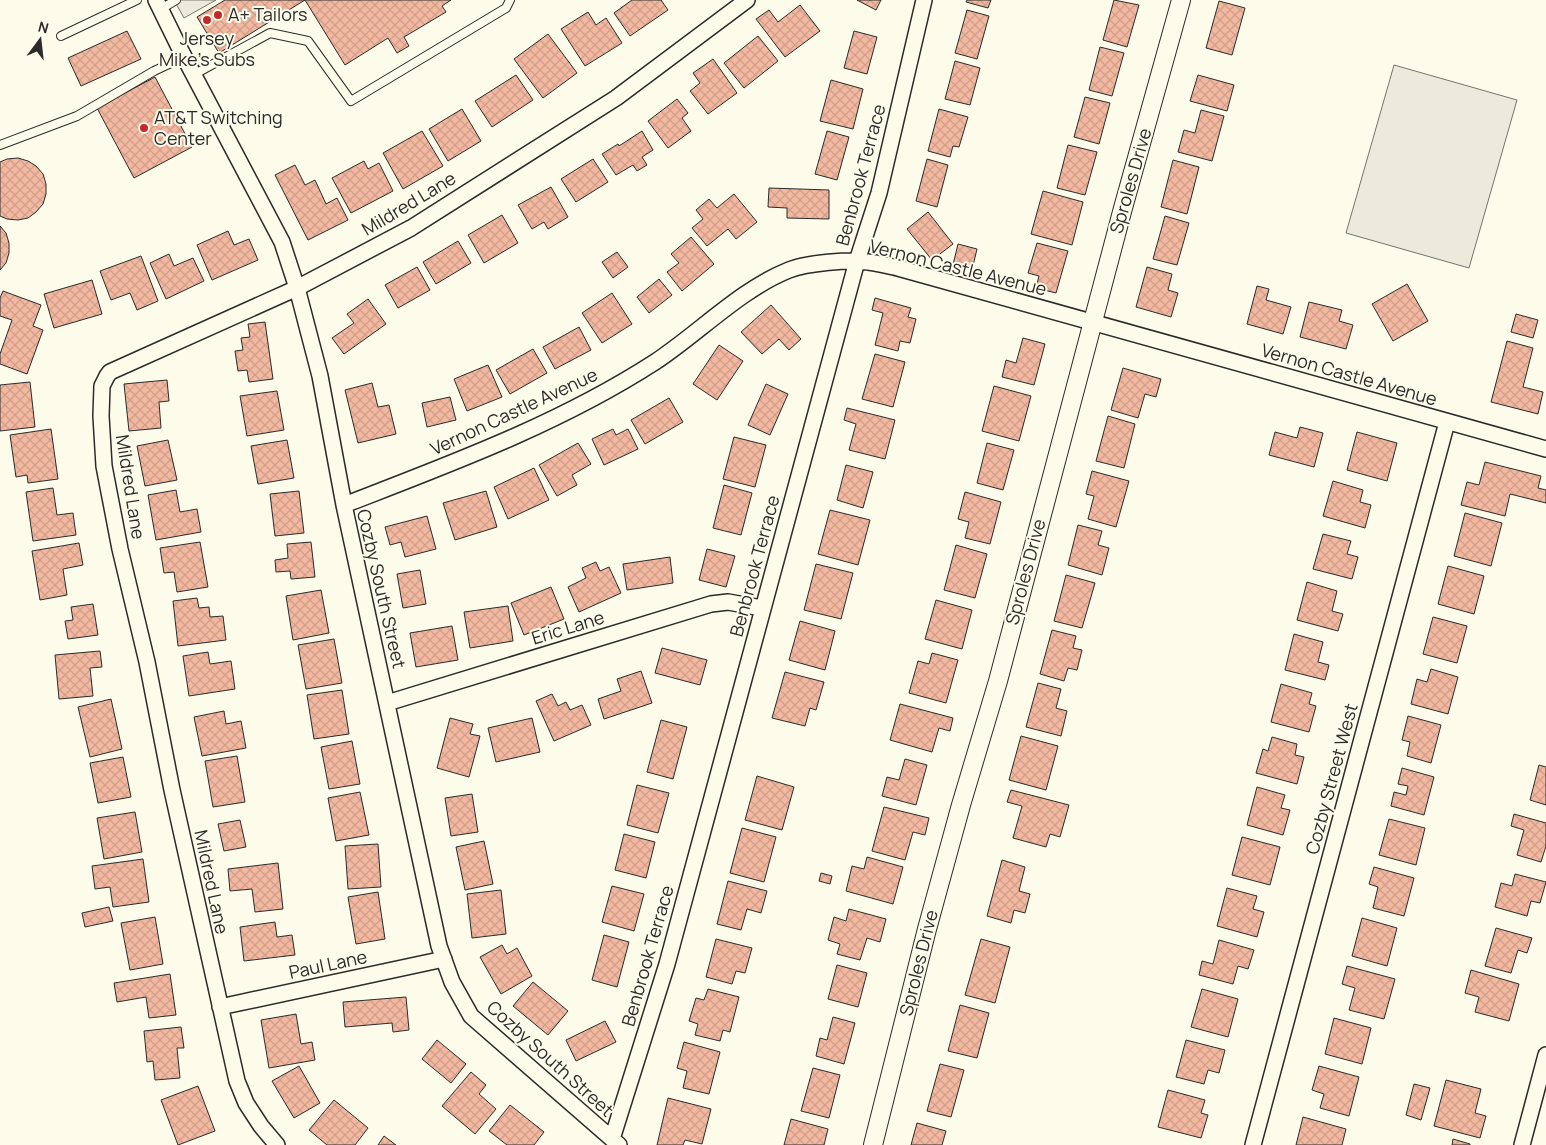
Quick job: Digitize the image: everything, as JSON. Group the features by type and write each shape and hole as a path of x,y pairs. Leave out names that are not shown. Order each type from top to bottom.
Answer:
{"street":[{"name":"Mildred Lane","path":"277,1145 261,1126 246,1102 237,1081 220,1007 172,790 147,662 120,549 106,475 101,416 102,386 106,376 110,372 297,288 411,228 616,98 747,0"},
{"name":"Benbrook Terrace","path":"615,1142 668,964 762,608 857,261 879,193 924,0"},
{"name":"Sproles Drive","path":"873,1145 930,919 961,804 998,681 1092,323 1181,0"},
{"name":"Cozby South Street","path":"158,4 282,242 297,288 320,376 344,505 439,946 452,982 472,1016 615,1142"},
{"name":"Vernon Castle Avenue","path":"344,505 468,458 575,408 656,361 750,292 790,270 816,264 857,261 867,261 898,268 1546,449"},
{"name":"Cozby Street West","path":"1253,1145 1447,422"},
{"name":"Eric Lane","path":"387,703 711,604 728,602 762,608"},
{"name":"Paul Lane","path":"220,1007 444,960"},
{"path":"1522,1145 1546,1055"}],"lane":[{"path":"60,36 137,0"},
{"path":"158,4 176,0"},
{"path":"194,75 270,33 308,41 351,101 506,8 510,0"},
{"path":"0,145 77,116 154,71 184,57"}],"shaded area":[{"path":"174,0 216,0 184,18"},
{"path":"1394,65 1517,100 1469,268 1346,233"}],"building":[{"path":"225,0 305,0 219,53 197,17"},
{"path":"305,0 451,0 442,6 446,12 404,37 409,46 397,53 388,38 345,65"},
{"path":"632,0 661,0 668,10 630,36 614,13"},
{"path":"857,0 881,0 876,10"},
{"path":"967,0 991,0 988,8 966,2"},
{"path":"1114,0 1139,5 1127,47 1103,40"},
{"path":"1219,1 1245,8 1232,55 1206,48"},
{"path":"800,5 820,31 785,57 756,19 769,10 778,22"},
{"path":"967,10 989,16 977,59 955,53"},
{"path":"588,12 596,25 606,18 622,43 585,66 561,29"},
{"path":"127,31 141,59 81,86 68,58"},
{"path":"854,31 877,37 867,74 844,68"},
{"path":"548,34 577,73 543,98 514,59"},
{"path":"758,36 778,61 744,88 724,63"},
{"path":"1100,47 1124,53 1112,96 1089,90"},
{"path":"713,59 737,93 708,114 690,91 700,83 693,73"},
{"path":"955,61 980,68 970,105 945,99"},
{"path":"516,75 533,100 492,127 475,101"},
{"path":"1198,75 1234,85 1227,111 1190,101"},
{"name":"AT&T Switching Center","path":"155,77 192,147 134,178 97,108"},
{"path":"831,80 863,89 853,129 820,121"},
{"path":"1085,97 1110,103 1099,144 1074,137"},
{"path":"677,99 688,113 682,118 691,131 668,148 648,121"},
{"path":"462,109 481,141 448,161 429,129"},
{"path":"939,109 968,117 959,147 953,146 950,157 928,151"},
{"path":"1201,110 1224,116 1212,161 1178,152 1184,130 1195,133"},
{"path":"422,131 443,166 403,189 383,153"},
{"path":"642,131 653,150 642,157 647,165 637,171 633,165 616,175 602,154 618,144 619,146"},
{"path":"827,131 849,137 837,180 815,174"},
{"path":"1068,145 1097,152 1085,195 1057,188"},
{"path":"18,158 36,166 43,174 46,194 43,204 36,212 28,218 18,220 0,216 0,162"},
{"path":"593,159 608,182 576,202 561,179"},
{"path":"927,159 948,165 937,207 916,201"},
{"path":"1173,160 1199,167 1187,214 1161,207"},
{"path":"364,161 368,169 379,163 393,191 351,213 332,178"},
{"path":"295,165 305,185 315,180 326,204 337,198 348,220 308,240 275,175"},
{"path":"551,187 568,217 548,229 544,222 532,229 518,205"},
{"path":"769,188 829,190 829,219 787,218 787,208 768,207"},
{"path":"1043,191 1083,202 1072,245 1031,234"},
{"path":"734,194 757,222 736,239 728,229 707,246 692,228 703,219 696,210 709,199 717,208"},
{"path":"928,212 953,244 932,260 907,229"},
{"path":"502,215 518,243 484,263 468,235"},
{"path":"1165,216 1189,223 1177,265 1153,259"},
{"path":"0,226 6,233 9,253 6,263 0,270"},
{"path":"228,231 234,245 249,239 258,260 212,280 197,245"},
{"path":"691,237 714,264 682,291 667,272 679,263 671,254"},
{"path":"458,241 471,263 436,284 423,262"},
{"path":"1037,243 1068,251 1056,293 1036,288 1039,276 1028,273"},
{"path":"958,244 977,249 972,270 953,265"},
{"path":"617,252 628,267 613,278 602,262"},
{"path":"169,254 174,266 193,258 204,281 166,299 150,263"},
{"path":"141,256 158,301 137,310 130,293 111,300 100,271"},
{"path":"417,267 430,290 398,308 385,285"},
{"path":"1147,267 1172,274 1168,290 1178,293 1171,317 1136,307"},
{"path":"659,279 672,295 649,313 637,297"},
{"path":"92,280 102,314 54,328 44,294"},
{"path":"1407,284 1428,321 1393,341 1372,304"},
{"path":"1257,286 1269,289 1266,300 1291,307 1283,334 1247,324"},
{"path":"3,291 41,305 33,326 43,330 27,374 0,364 0,354 12,320 0,316 0,298"},
{"path":"612,293 632,324 602,343 582,313"},
{"path":"875,298 911,308 908,317 916,319 910,343 900,341 898,351 875,345 883,313 872,310"},
{"path":"368,299 386,324 344,354 332,338 354,323 347,314"},
{"path":"1309,302 1342,310 1339,321 1353,325 1346,349 1300,337"},
{"path":"771,305 801,339 789,350 779,339 762,354 741,332"},
{"path":"1516,314 1538,320 1533,338 1511,332"},
{"path":"265,322 273,379 249,382 247,370 238,371 235,351 243,350 241,338 250,337 248,324"},
{"path":"579,327 591,350 555,369 543,347"},
{"path":"1023,338 1045,344 1034,385 1002,377 1006,360 1016,363"},
{"path":"1507,341 1533,348 1523,387 1543,392 1538,414 1491,402"},
{"path":"719,345 743,361 717,400 693,384"},
{"path":"533,349 547,373 510,394 496,370"},
{"path":"875,354 905,362 893,407 862,399"},
{"path":"488,365 502,397 467,411 454,379"},
{"path":"1123,368 1161,379 1156,397 1145,394 1138,418 1111,410"},
{"path":"167,380 169,401 159,402 161,428 129,431 124,384"},
{"path":"30,382 35,427 0,431 0,385"},
{"path":"372,383 378,407 389,405 396,434 358,443 345,390"},
{"path":"766,384 788,394 770,435 748,425"},
{"path":"994,386 1031,396 1019,441 982,431"},
{"path":"277,391 284,430 247,436 240,396"},
{"path":"450,397 456,420 427,427 422,403"},
{"path":"669,398 683,422 645,444 631,420"},
{"path":"847,408 895,420 885,459 849,450 856,424 844,420"},
{"path":"1108,416 1135,424 1124,468 1096,461"},
{"path":"1300,427 1323,433 1314,467 1269,455 1275,432 1297,438"},
{"path":"51,429 58,479 28,483 27,475 16,477 10,435"},
{"path":"613,429 616,435 628,429 638,449 604,465 592,439"},
{"path":"1357,432 1397,443 1387,481 1347,470"},
{"path":"734,437 766,445 755,487 723,479"},
{"path":"168,440 177,480 145,486 137,446"},
{"path":"287,440 294,478 258,484 251,446"},
{"path":"578,443 591,464 572,475 577,485 557,496 539,465"},
{"path":"987,443 1014,450 1003,490 977,483"},
{"path":"1485,462 1541,476 1538,488 1546,490 1546,503 1510,494 1505,516 1461,505 1467,482 1479,485"},
{"path":"846,465 873,472 863,508 837,500"},
{"path":"534,468 549,500 508,519 494,487"},
{"path":"1092,471 1129,481 1116,527 1088,519 1094,496 1086,494"},
{"path":"1333,481 1363,490 1360,502 1371,505 1365,528 1323,516"},
{"path":"724,485 752,493 741,535 713,528"},
{"path":"53,488 57,515 73,513 76,535 33,541 26,492"},
{"path":"176,490 180,512 197,509 201,532 156,540 148,495"},
{"path":"299,491 304,533 275,536 270,494"},
{"path":"486,491 497,527 455,540 443,503"},
{"path":"965,492 1001,502 990,544 965,538 969,522 958,519"},
{"path":"830,510 870,520 858,565 818,554"},
{"path":"1465,513 1502,523 1491,566 1454,556"},
{"path":"427,516 436,549 405,557 401,542 390,545 385,527"},
{"path":"1078,525 1102,531 1098,545 1109,548 1102,575 1068,565"},
{"path":"1323,534 1351,541 1347,554 1358,557 1352,579 1313,569"},
{"path":"200,542 208,587 177,592 174,572 164,573 160,548"},
{"path":"311,542 315,577 291,579 290,571 276,572 275,560 288,558 287,544"},
{"path":"79,543 83,565 63,569 67,595 40,600 32,551"},
{"path":"956,545 987,554 975,598 944,590"},
{"path":"707,549 735,556 726,587 699,580"},
{"path":"670,557 673,583 627,590 623,564"},
{"path":"596,562 600,571 609,567 621,593 579,612 568,587 586,578 582,568"},
{"path":"816,564 853,573 841,619 804,610"},
{"path":"1448,566 1484,576 1474,614 1438,604"},
{"path":"420,570 426,604 403,608 397,574"},
{"path":"1066,575 1095,583 1082,628 1054,621"},
{"path":"1307,582 1337,591 1332,611 1343,614 1338,631 1297,620"},
{"path":"551,587 564,619 524,635 511,603"},
{"path":"321,590 329,633 293,640 286,596"},
{"path":"197,598 199,608 209,607 210,617 223,616 226,640 178,646 173,601"},
{"path":"936,600 972,610 962,649 925,639"},
{"path":"93,604 98,635 68,639 65,621 73,620 71,607"},
{"path":"508,606 513,641 470,648 464,612"},
{"path":"1433,617 1467,626 1457,663 1423,654"},
{"path":"800,621 835,631 825,670 789,660"},
{"path":"452,626 458,660 416,667 410,633"},
{"path":"1052,630 1076,636 1073,648 1082,650 1077,670 1068,668 1064,681 1040,674"},
{"path":"1294,634 1323,642 1318,662 1329,665 1325,680 1285,670"},
{"path":"334,639 342,683 306,689 298,645"},
{"path":"662,648 707,660 700,685 655,673"},
{"path":"100,651 102,667 90,668 93,696 59,699 55,655"},
{"path":"208,652 210,664 231,661 235,689 189,696 183,656"},
{"path":"932,653 958,660 946,703 909,693 918,661 929,664"},
{"path":"1431,669 1458,677 1448,714 1411,704 1417,679 1427,682"},
{"path":"641,671 652,703 604,719 598,699 621,691 617,679"},
{"path":"785,672 824,682 816,710 810,708 805,726 772,718"},
{"path":"1038,683 1061,689 1056,708 1067,711 1061,736 1026,727"},
{"path":"1281,684 1312,693 1309,704 1316,706 1309,732 1271,722"},
{"path":"342,690 349,734 314,739 307,695"},
{"path":"552,694 558,706 566,702 570,710 582,705 591,725 554,741 536,701"},
{"path":"111,699 122,749 90,757 78,707"},
{"path":"900,704 953,718 950,731 939,728 932,752 890,740"},
{"path":"224,711 226,724 241,721 246,748 202,756 194,717"},
{"path":"1408,716 1441,725 1431,763 1407,756 1410,742 1402,740"},
{"path":"450,718 473,724 470,734 480,736 469,777 437,768"},
{"path":"532,718 540,752 496,762 488,728"},
{"path":"661,720 687,727 673,779 647,772"},
{"path":"1021,736 1058,746 1046,790 1009,780"},
{"path":"1272,737 1297,744 1295,755 1304,757 1297,784 1256,773 1263,749 1268,751"},
{"path":"352,741 360,784 329,789 321,747"},
{"path":"237,756 245,802 213,807 205,761"},
{"path":"123,757 131,797 98,803 90,763"},
{"path":"905,759 927,765 916,805 882,796 887,777 899,780"},
{"path":"1539,765 1546,767 1546,805 1530,800"},
{"path":"1402,768 1434,777 1424,815 1391,806 1394,792 1406,795 1408,786 1398,784"},
{"path":"757,776 794,787 782,830 745,820"},
{"path":"637,785 669,793 658,833 627,825"},
{"path":"1257,787 1285,795 1281,808 1290,810 1283,835 1247,825"},
{"path":"1011,790 1069,805 1060,837 1050,834 1046,847 1013,838 1022,806 1007,802"},
{"path":"360,792 369,835 336,841 328,798"},
{"path":"472,794 478,832 451,836 445,798"},
{"path":"884,807 929,818 925,835 913,832 905,860 872,851"},
{"path":"135,812 142,852 104,859 97,818"},
{"path":"1514,814 1546,823 1546,846 1541,862 1517,855 1524,830 1511,826"},
{"path":"1389,819 1425,828 1416,865 1379,855"},
{"path":"240,820 246,847 224,851 218,824"},
{"path":"742,828 776,837 764,882 730,873"},
{"path":"624,834 655,842 646,878 615,870"},
{"path":"1242,837 1280,847 1270,885 1232,875"},
{"path":"484,841 493,884 465,890 456,847"},
{"path":"378,844 381,887 348,889 345,846"},
{"path":"867,857 903,867 893,904 846,891 852,866 864,869"},
{"path":"143,859 149,902 113,907 110,887 95,889 92,866"},
{"path":"1002,860 1025,867 1019,891 1030,894 1025,913 1014,910 1011,923 987,916"},
{"path":"278,863 283,909 255,912 252,889 230,891 228,869"},
{"path":"1374,867 1414,878 1404,916 1373,908 1378,887 1369,884"},
{"path":"821,873 832,876 830,884 819,881"},
{"path":"1515,874 1546,882 1540,903 1531,901 1527,916 1495,907 1501,883 1512,886"},
{"path":"728,881 767,891 761,913 747,909 741,930 717,924"},
{"path":"612,886 644,894 634,931 602,922"},
{"path":"1227,888 1257,896 1253,909 1264,912 1257,937 1217,926"},
{"path":"501,890 506,934 472,938 467,894"},
{"path":"378,892 385,939 356,944 348,897"},
{"path":"109,907 113,921 85,927 82,913"},
{"path":"849,909 886,919 880,942 867,938 860,960 837,954 840,944 828,940 834,917 846,921"},
{"path":"155,917 163,964 130,970 121,923"},
{"path":"1362,918 1397,928 1387,966 1352,956"},
{"path":"275,922 277,937 292,935 295,955 244,961 240,927"},
{"path":"1496,928 1532,938 1527,953 1518,950 1511,973 1485,966"},
{"path":"604,935 629,942 617,987 592,980"},
{"path":"716,939 752,948 745,973 736,971 732,984 706,977"},
{"path":"981,939 1010,947 995,1003 965,995"},
{"path":"1219,940 1254,950 1248,969 1238,966 1233,984 1199,975 1202,961 1213,964"},
{"path":"502,945 507,954 517,948 532,976 501,994 480,957"},
{"path":"837,965 867,973 858,1007 828,999"},
{"path":"1347,966 1395,979 1384,1019 1349,1010 1355,988 1342,984"},
{"path":"1471,970 1519,984 1509,1021 1475,1012 1479,997 1465,993"},
{"path":"170,974 176,1015 149,1018 146,997 117,1002 114,983"},
{"path":"533,982 568,1011 548,1035 513,1006"},
{"path":"708,989 739,997 730,1032 723,1030 720,1041 695,1035 698,1024 689,1021 696,998 704,1000"},
{"path":"1202,989 1238,999 1228,1037 1191,1027"},
{"path":"406,997 409,1030 393,1032 392,1023 345,1027 343,1002"},
{"path":"960,1005 989,1013 977,1058 948,1051"},
{"path":"296,1014 301,1044 312,1042 315,1060 269,1068 261,1020"},
{"path":"833,1017 855,1023 844,1064 816,1056 820,1038 827,1040"},
{"path":"1334,1018 1371,1028 1362,1064 1325,1054"},
{"path":"605,1021 616,1042 576,1061 566,1040"},
{"path":"181,1027 184,1048 177,1048 180,1078 155,1080 153,1061 147,1062 144,1031"},
{"path":"437,1040 466,1064 451,1083 422,1059"},
{"path":"1186,1040 1225,1050 1219,1073 1208,1070 1204,1084 1176,1077"},
{"path":"684,1042 720,1052 709,1094 683,1088 687,1071 677,1068"},
{"path":"940,1064 964,1070 951,1117 927,1111"},
{"path":"299,1066 320,1103 294,1118 272,1081"},
{"path":"1319,1066 1359,1077 1349,1116 1320,1108 1324,1094 1312,1090"},
{"path":"813,1068 840,1075 829,1118 801,1111"},
{"path":"471,1072 486,1085 479,1094 496,1109 475,1134 442,1106"},
{"path":"1446,1080 1481,1089 1475,1113 1486,1116 1480,1138 1434,1126"},
{"path":"1414,1084 1430,1088 1421,1120 1406,1115"},
{"path":"198,1086 215,1131 178,1145 161,1100"},
{"path":"1168,1090 1205,1100 1201,1113 1208,1115 1201,1138 1158,1127"},
{"path":"668,1098 711,1109 702,1144 685,1140 683,1145 657,1145"},
{"path":"334,1100 368,1128 355,1145 327,1145 309,1130"},
{"path":"510,1105 544,1132 534,1145 507,1145 489,1131"},
{"path":"1303,1117 1346,1129 1342,1145 1296,1145"},
{"path":"791,1119 828,1129 824,1145 784,1145"},
{"path":"917,1123 946,1131 942,1145 911,1145"},
{"path":"384,1136 396,1145 378,1145"},
{"path":"1453,1139 1470,1144 1470,1145 1452,1145"}],"place":[{"name":"A+ Tailors","path":"218,15"},
{"name":"Jersey Mike's Subs","path":"207,20"},
{"name":"AT&T Switching Center","path":"144,128"}]}
